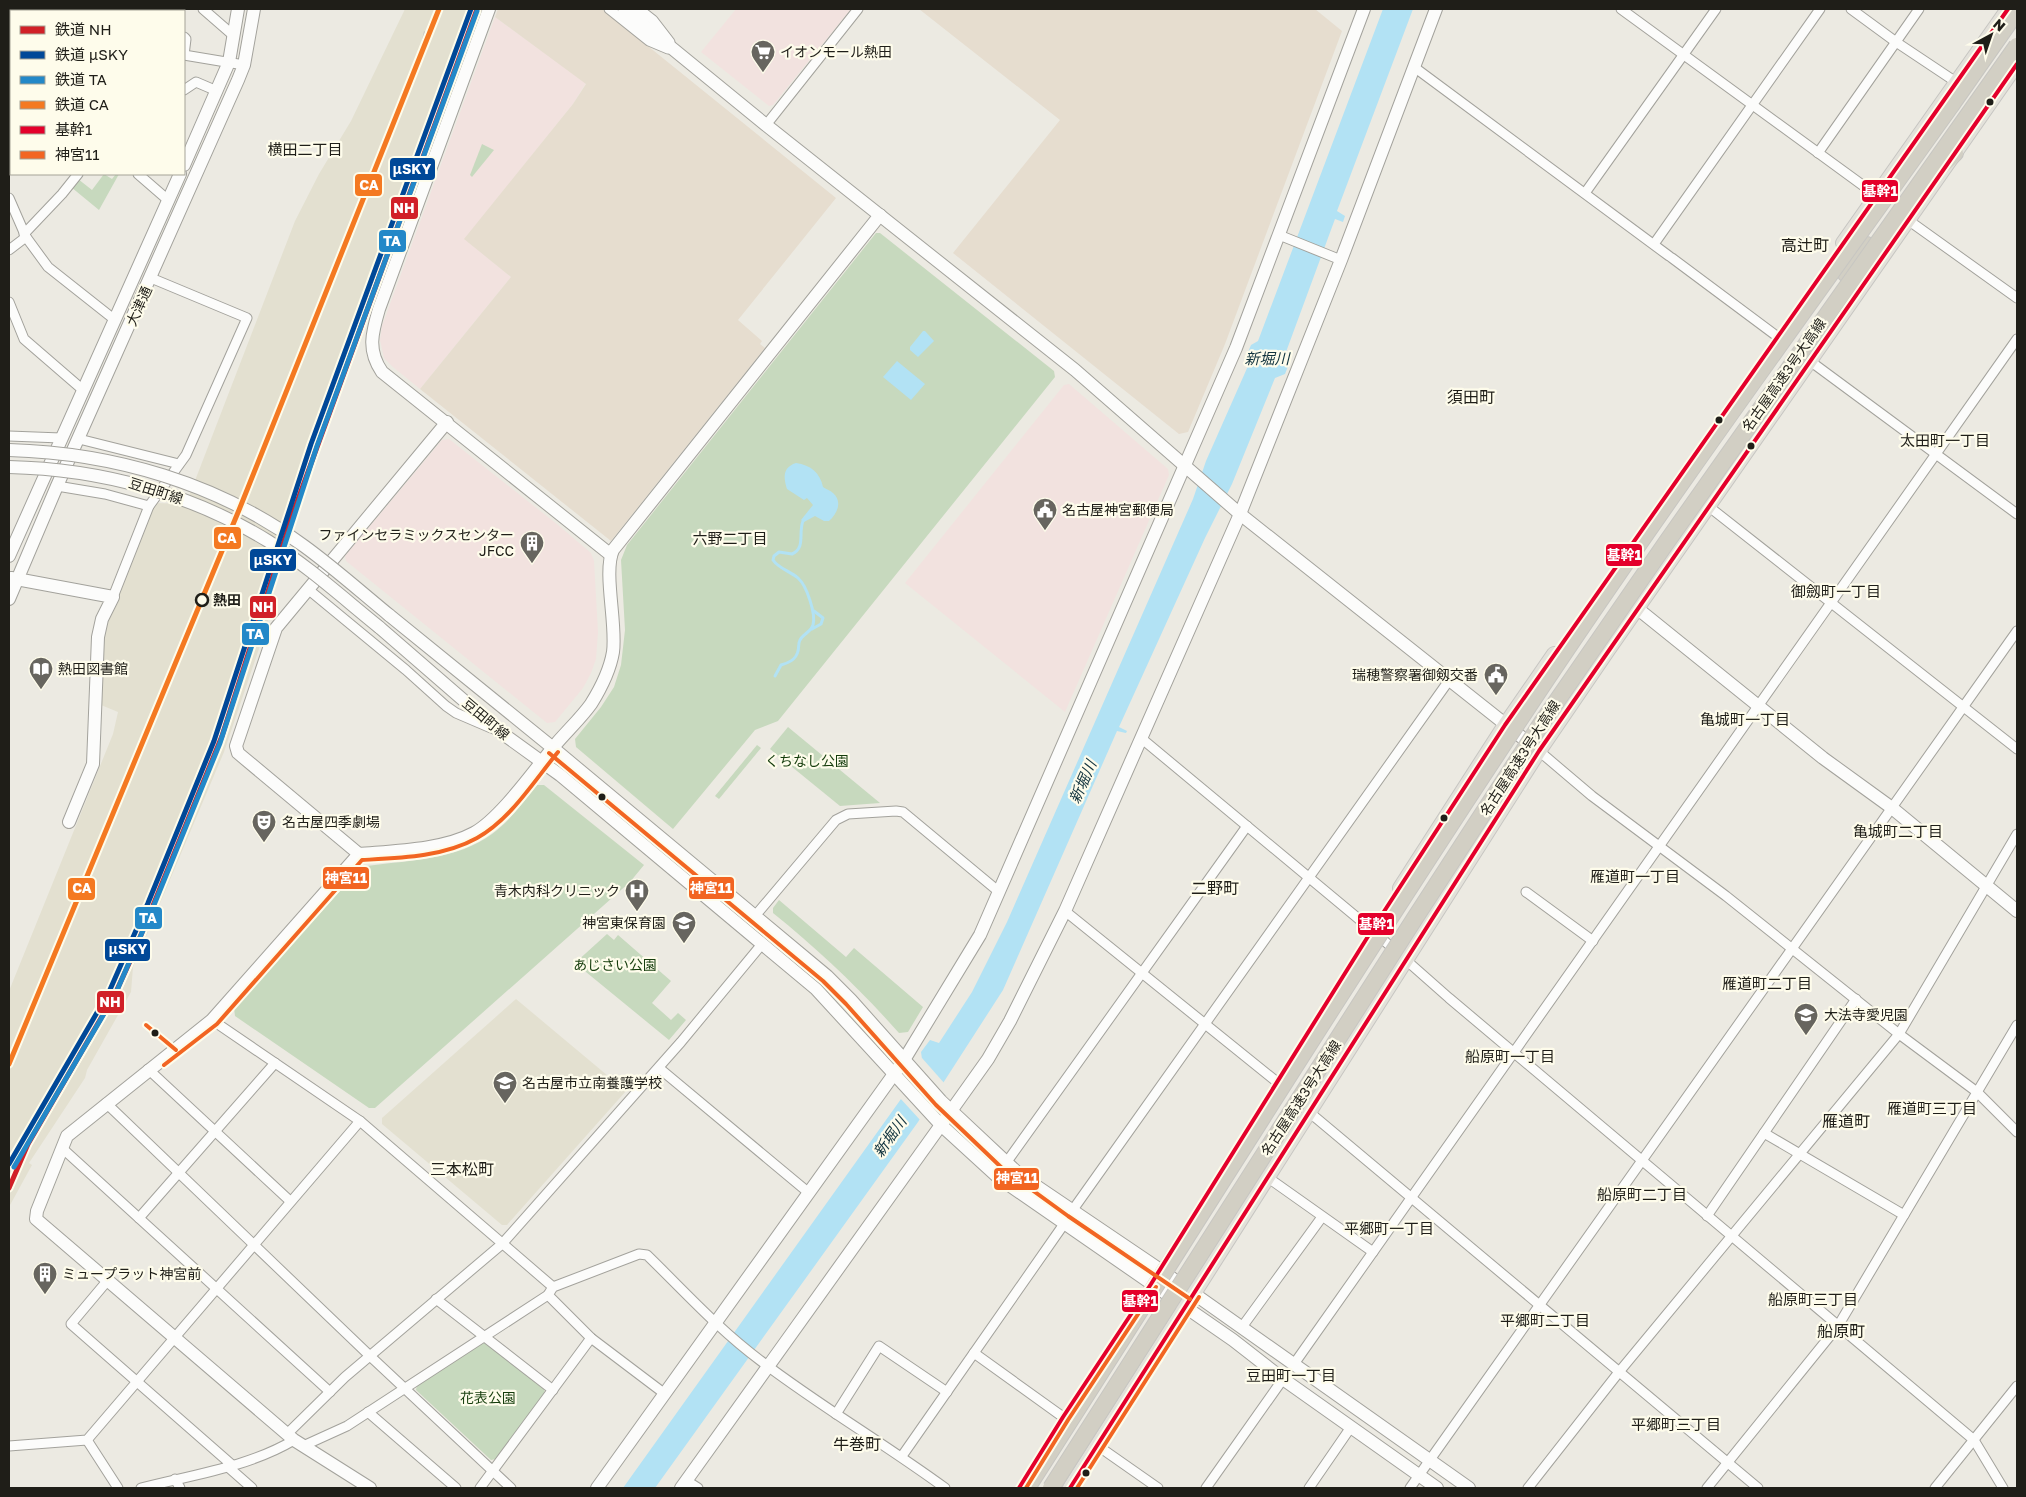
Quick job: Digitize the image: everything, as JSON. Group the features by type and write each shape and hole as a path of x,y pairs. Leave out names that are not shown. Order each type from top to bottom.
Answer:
{"highway":[{"name":"名古屋高速3号大高線","path":"1027,1488 1397,907 1531,702 1650,529 2017,11"},
{"path":"1952,104 1971,91 2017,26"},
{"name":"名古屋高速3号大高線","path":"1051,1488 1543,721 2017,46"},
{"path":"1415,918 1456,840 1592,634 1846,274 1883,223 1955,153"},
{"path":"1041,1488 1136,1340 1246,1156 1285,1096 1299,1062"}],"main road":[{"path":"1019,1488 1063,1417 1151,1284 1372,930 1505,725 2008,9"},
{"path":"1070,1488 1266,1177 1539,751 2017,64"}],"street":[{"path":"202,9 234,36"},
{"path":"185,163 228,62 238,9"},
{"name":"大津通","path":"9,599 12,576 79,439 152,278 244,65 254,9"},
{"path":"489,9 379,309 371,344 373,355 382,372 447,422 611,555"},
{"path":"609,9 649,41 680,54"},
{"path":"624,9 766,125 1075,370 1236,510 1450,679 1592,796 1726,896 1899,1034 1977,1092 2017,1132"},
{"path":"639,9 653,20 680,54"},
{"path":"766,125 858,9"},
{"path":"597,1488 895,1073 980,935 998,891 1189,469 1236,348 1283,237 1364,9"},
{"path":"698,1488 684,1484 764,1364 988,1059 1010,1021 1065,911 1141,738 1236,510 1436,9"},
{"path":"1621,9 1876,195"},
{"path":"1585,193 1716,9"},
{"path":"1654,244 1820,9"},
{"path":"1851,9 1956,82"},
{"path":"1818,153 1919,9"},
{"path":"185,55 244,65"},
{"path":"1414,67 1778,337"},
{"path":"185,89 196,82 216,91"},
{"path":"9,250 25,235 77,175"},
{"path":"139,175 168,200"},
{"name":"大津通","path":"9,556 180,175"},
{"path":"9,198 25,235 48,266 115,320"},
{"path":"370,1488 294,1440 36,1220 37,1211 62,1148 67,1136 148,1069 212,1020 359,854 446,844 475,832 498,813 589,706 604,681 613,652 614,616 611,555 623,537 880,215"},
{"path":"1908,220 2017,298"},
{"path":"1283,237 1336,258"},
{"path":"69,822 93,764 98,637 102,619 113,597 149,506 186,455 247,318 152,278"},
{"path":"9,302 24,339 83,390"},
{"path":"1294,1364 2017,339"},
{"path":"1810,361 2017,514"},
{"path":"359,854 238,753 236,746 276,628 447,422"},
{"path":"9,436 61,438"},
{"path":"79,439 179,464"},
{"name":"豆田町線","path":"9,450 88,456 131,466 206,491 250,512 303,545 553,748"},
{"name":"豆田町線","path":"9,467 81,472 163,492 200,506 268,541 324,582 498,730 560,775 816,989 941,1125"},
{"path":"57,486 105,494 149,506"},
{"path":"1708,506 1830,604 2017,749"},
{"path":"12,576 113,597"},
{"path":"309,590 406,670 446,706 456,713 498,730"},
{"path":"1638,610 1823,758 1892,808 2017,911"},
{"path":"1410,1488 2017,631"},
{"path":"1072,1211 1450,679"},
{"path":"1141,738 1372,930 1514,1053 1974,1440 2004,1488"},
{"path":"553,748 827,976 851,1000 941,1101 1006,1163 1072,1211 1160,1269 1469,1488"},
{"path":"755,916 836,820 848,814 902,812 998,891"},
{"path":"1006,1163 1247,826"},
{"path":"1528,1488 1619,1372 1899,1034 2017,834"},
{"path":"1526,892 1593,941"},
{"path":"1065,911 1277,1082"},
{"path":"294,1440 330,1392 502,1244 659,1068 762,944"},
{"path":"1707,1216 1856,999"},
{"path":"212,1020 360,1121 502,1244 551,1291 590,1338 665,1394"},
{"path":"1707,1488 1838,1326 2017,1025"},
{"path":"139,1218 275,1063"},
{"path":"659,1068 809,1193"},
{"path":"148,1069 290,1201"},
{"path":"106,1103 511,1488"},
{"path":"1309,1112 1758,1488"},
{"path":"9,1446 86,1440 360,1121"},
{"path":"941,1125 1000,1178 1233,1340 1351,1428 1437,1488"},
{"path":"1764,1134 1904,1215"},
{"path":"62,1148 330,1392"},
{"path":"1266,1177 1373,1252"},
{"path":"1242,1328 1322,1217"},
{"path":"902,1456 1064,1224"},
{"path":"141,1488 230,1466 281,1447 294,1440 347,1426 551,1291 639,1254 647,1255 716,1323 764,1364 836,1414 902,1456 944,1488"},
{"path":"108,1280 71,1324 230,1466 252,1488"},
{"path":"436,1299 553,1390"},
{"path":"480,1488 590,1338"},
{"path":"836,1414 879,1346 947,1392"},
{"path":"974,1353 1063,1417"},
{"path":"1206,1488 1283,1378"},
{"path":"1935,1488 2017,1386"},
{"path":"368,1412 456,1488"},
{"path":"1308,1488 1351,1428"},
{"path":"86,1440 118,1488"},
{"path":"1098,1446 1158,1488"},
{"path":"175,1479 180,1488"}],"shaded area":[{"path":"405,9 483,9 283,550 267,625 224,752 133,967 131,992 87,1070 85,1078 29,1163 32,1165 9,1207 9,991 113,734 118,712 101,705 104,629 155,503 186,504 295,221 319,174 351,121"},
{"path":"498,9 602,9 836,198 738,320 762,341 760,344 765,348 611,541 420,389 511,277 464,239 573,104 586,84 495,17"},
{"name":"イオンモール熱田","path":"736,9 851,9 773,105 769,106 701,52"},
{"path":"919,9 1315,9 1342,31 1225,344 1188,432 1179,434 953,253 1060,120"},
{"path":"495,17 586,83 573,104 465,239 511,277 420,389 384,358 380,340 382,326"},
{"path":"1069,384 1168,469 1169,475 1065,712 905,583 1064,385"},
{"path":"449,439 558,525 591,553 594,561 598,632 596,659 583,688 555,722 547,723 346,561 345,556 442,440"},
{"name":"名古屋市立南養護学校","path":"516,999 626,1091 507,1225 502,1225 382,1124 382,1118"}],"green space":[{"path":"482,144 494,150 472,177 470,175"},
{"path":"103,175 112,179 115,175 118,175 99,210 71,187 78,179 92,190"},
{"path":"876,233 880,233 1054,371 1055,377 778,721 755,730 673,829 576,747 575,739 601,707 614,687 621,665 625,630 621,560 627,545"},
{"name":"くちなし公園","path":"788,727 880,803 840,806 770,749"},
{"path":"757,745 761,748 719,799 715,796"},
{"path":"537,785 544,785 644,865 630,882 375,1108 369,1108 235,1016 234,1008 359,870 367,866 432,858 478,843 505,823"},
{"path":"779,900 846,957 854,948 923,1007 908,1032 899,1033 839,970 773,913 773,908"},
{"name":"あじさい公園","path":"607,934 614,940 618,935 671,981 652,1003 671,1020 678,1013 686,1020 669,1040 575,963"},
{"name":"花表公園","path":"482,1343 485,1343 544,1389 545,1393 496,1459 491,1460 416,1390 417,1385"}],"water":[{"name":"新堀川","path":"1383,9 1413,9 1337,211 1345,216 1343,222 1335,219 1286,352 1290,361 1285,374 1275,378 1232,484 1205,538 1119,727 1127,731 1126,733 1117,731 1003,990 918,1122 655,1488 623,1488 901,1099 922,1059 921,1052 930,1040 939,1043 972,992 1007,922 1193,499 1206,461 1248,366 1245,359 1251,345 1258,341"},
{"path":"923,331 934,341 918,357 910,350 910,347"},
{"path":"897,361 925,384 911,400 883,377"},
{"path":"796,463 814,470 820,478 823,487 836,496 838,508 829,521 824,521 815,516 804,522 801,520 813,505 807,498 804,500 787,489 785,480 786,470"}],"pier":[{"path":"922,1058 945,1084 921,1121 899,1097"}],"waterway":[{"path":"775,676 781,665 794,659 800,640 811,629 814,620 812,607 801,582 798,578 778,566 773,560 774,556 779,552 792,554 799,548 803,521"},
{"path":"812,629 821,624 823,618 814,611"}],"railway":[{"path":"420,56 426,29"}],"rail line":[{"name":"CA","path":"9,1064 239,510 439,9"},
{"name":"μSKY","path":"9,1164 109,992 148,903 214,741 311,444 471,9"},
{"name":"NH","path":"9,1188 28,1144 115,994 132,957 222,736 293,513 477,9"},
{"name":"TA","path":"14,1167 115,995 220,743 317,446 477,11"}],"transit line":[{"name":"基幹1","path":"1019,1488 1063,1417 1151,1284 1372,930 1505,725 2008,9"},
{"name":"基幹1","path":"1070,1488 1539,751 2017,64"},
{"name":"神宮11","path":"164,1065 217,1024 362,860 436,853 477,838 501,821 558,752"},
{"name":"神宮11","path":"549,753 823,981 846,1004 936,1105 1002,1168 1068,1216 1190,1299"},
{"name":"神宮11","path":"146,1025 176,1050"},
{"name":"神宮11","path":"1026,1488 1068,1420 1156,1287"},
{"name":"神宮11","path":"1077,1488 1199,1297"}],"place":[{"name":"イオンモール熱田","path":"763,73"},
{"name":"名古屋神宮郵便局","path":"1045,531"},
{"name":"ファインセラミックスセンター JFCC","path":"532,564"},
{"name":"熱田","path":"202,600"},
{"name":"熱田図書館","path":"41,690"},
{"name":"瑞穂警察署御剱交番","path":"1496,696"},
{"name":"名古屋四季劇場","path":"264,843"},
{"name":"青木内科クリニック","path":"637,912"},
{"name":"神宮東保育園","path":"684,944"},
{"name":"大法寺愛児園","path":"1806,1036"},
{"name":"名古屋市立南養護学校","path":"505,1104"},
{"name":"ミュープラット神宮前","path":"45,1295"}],"district":[{"name":"横田二丁目","path":"305,150"},
{"name":"高辻町","path":"1805,245"},
{"name":"須田町","path":"1471,397"},
{"name":"太田町一丁目","path":"1945,441"},
{"name":"六野二丁目","path":"730,539"},
{"name":"御劔町一丁目","path":"1836,592"},
{"name":"亀城町一丁目","path":"1745,720"},
{"name":"亀城町二丁目","path":"1898,832"},
{"name":"雁道町一丁目","path":"1635,877"},
{"name":"二野町","path":"1215,888"},
{"name":"雁道町二丁目","path":"1767,984"},
{"name":"船原町一丁目","path":"1510,1057"},
{"name":"雁道町三丁目","path":"1932,1109"},
{"name":"雁道町","path":"1846,1121"},
{"name":"三本松町","path":"462,1169"},
{"name":"船原町二丁目","path":"1642,1195"},
{"name":"平郷町一丁目","path":"1389,1229"},
{"name":"船原町三丁目","path":"1813,1300"},
{"name":"平郷町二丁目","path":"1545,1321"},
{"name":"船原町","path":"1841,1331"},
{"name":"豆田町一丁目","path":"1291,1376"},
{"name":"平郷町三丁目","path":"1676,1425"},
{"name":"牛巻町","path":"857,1444"}]}
